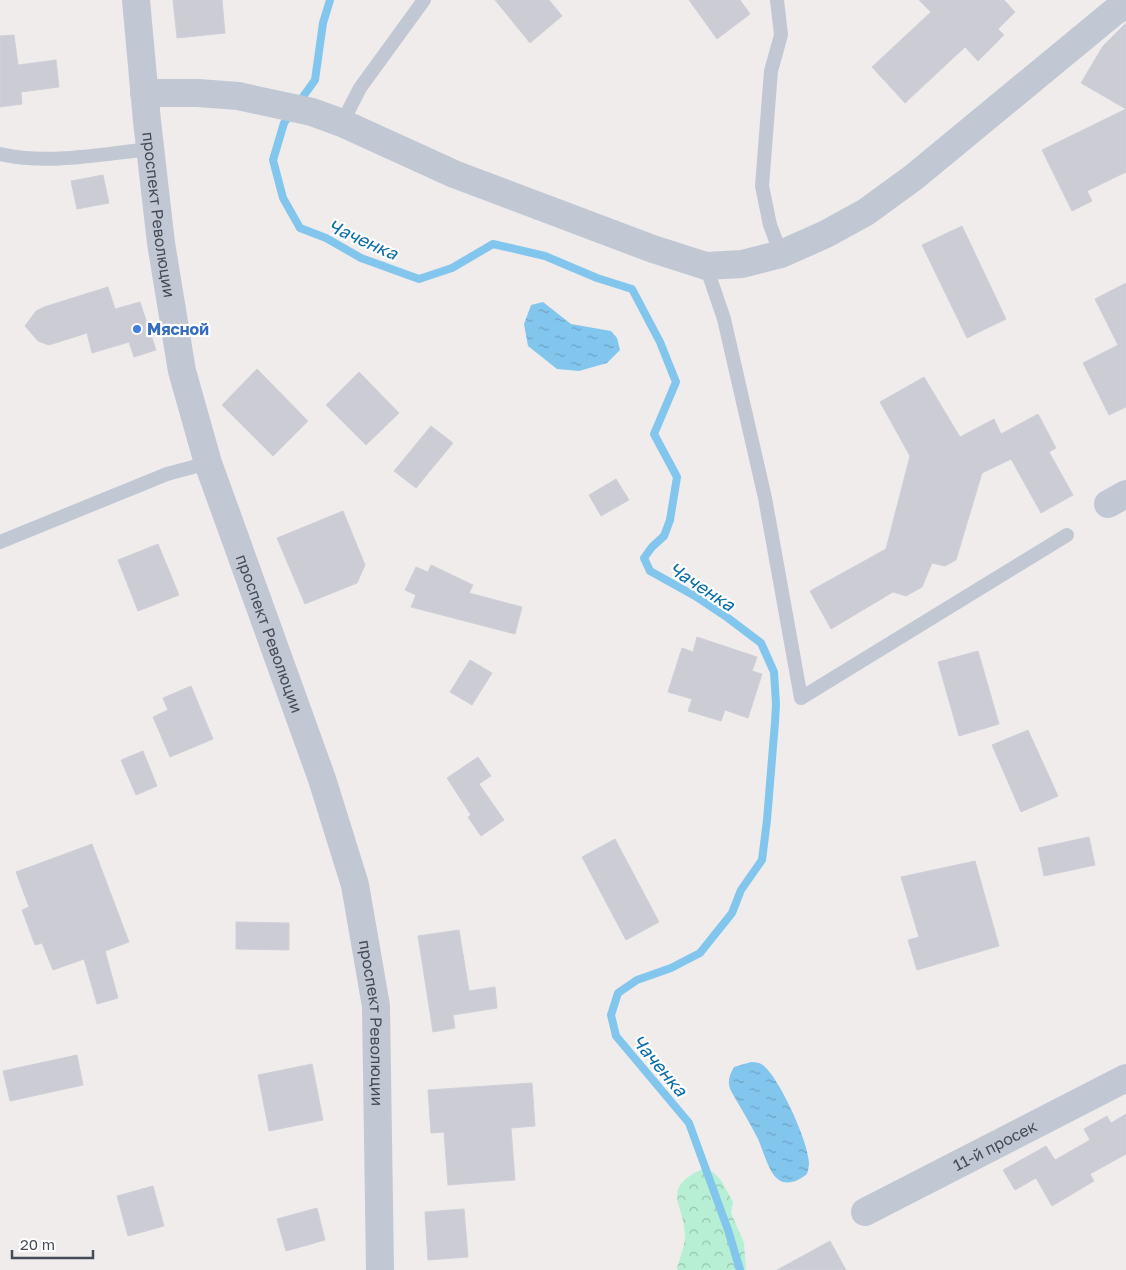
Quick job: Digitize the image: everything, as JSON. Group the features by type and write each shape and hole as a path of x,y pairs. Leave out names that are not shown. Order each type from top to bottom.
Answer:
{"street":[{"name":"проспект Революции","path":"136,0 150,149 170,305 182,371 208,463 319,770 355,885 376,1006 380,1270"},
{"path":"144,94 238,96 312,112 342,123 454,174 653,250 706,266 742,264 781,254 826,234 866,212 914,177 1126,4"},
{"name":"11-й просек","path":"864,1212 1126,1078"}],"lane":[{"path":"342,123 360,88 424,0"},
{"path":"777,0 781,35 771,71 762,186 770,225 781,254"},
{"path":"0,154 17,158 54,159 150,149"},
{"path":"706,266 724,319 766,498 801,698 1067,535"},
{"path":"0,542 167,474 208,463"}],"green space":[{"path":"702,1169 713,1172 721,1180 733,1202 731,1213 744,1243 746,1270 677,1270 685,1236 677,1198 678,1191 681,1184"}],"water":[{"path":"543,302 571,324 611,331 617,338 620,350 607,363 579,371 557,369 528,346 524,324 531,305"},
{"path":"751,1062 762,1065 771,1075 786,1098 799,1127 809,1163 807,1174 797,1180 782,1182 772,1173 755,1133 731,1091 729,1079 734,1067"}],"building":[{"path":"173,0 222,0 225,33 177,38"},
{"path":"495,0 549,0 562,16 530,43"},
{"path":"689,0 740,0 750,14 717,39"},
{"path":"919,0 1004,0 1015,12 998,29 1004,35 978,61 965,47 905,103 872,67 931,12"},
{"path":"1126,23 1126,109 1081,83 1103,46"},
{"path":"14,35 18,65 56,60 59,87 21,92 22,104 0,107 0,36"},
{"path":"1126,109 1126,172 1087,191 1092,201 1072,211 1042,150"},
{"path":"103,175 109,203 77,209 71,181"},
{"path":"962,226 1006,319 967,338 922,245"},
{"path":"1126,283 1126,407 1109,415 1083,363 1118,345 1095,299"},
{"path":"108,287 115,309 140,302 156,350 134,357 129,342 92,353 87,333 49,345 38,341 25,326 36,311 44,307"},
{"path":"257,369 308,421 273,456 222,405"},
{"path":"359,372 399,413 366,445 326,405"},
{"path":"924,377 960,437 994,419 1001,434 1038,414 1056,448 1049,452 1073,495 1041,513 1011,459 982,473 956,560 945,566 932,563 922,587 906,596 893,592 831,629 810,591 886,549 910,456 880,402"},
{"path":"431,426 453,443 416,488 394,471"},
{"path":"616,479 629,500 601,516 589,495"},
{"path":"343,511 365,565 357,583 305,604 277,538"},
{"path":"158,544 179,595 138,611 118,560"},
{"path":"431,565 473,585 469,593 522,607 515,634 411,607 416,595 405,590 416,567 428,572"},
{"path":"697,637 757,657 752,671 762,674 748,718 725,710 721,721 688,711 692,699 668,692 682,648 693,652"},
{"path":"978,651 999,724 959,736 938,662"},
{"path":"470,660 492,673 472,705 450,692"},
{"path":"191,686 213,739 170,757 153,717 168,710 163,698"},
{"path":"1028,730 1058,796 1021,812 992,745"},
{"path":"143,751 157,786 136,795 121,760"},
{"path":"478,757 491,776 479,784 504,820 481,836 468,817 471,815 447,778"},
{"path":"1089,837 1095,865 1044,876 1038,848"},
{"path":"615,839 659,922 626,940 582,857"},
{"path":"92,844 129,942 105,951 118,998 97,1004 84,959 53,970 42,943 35,945 22,910 29,907 16,872"},
{"path":"975,861 999,946 917,970 908,940 919,937 901,877"},
{"path":"236,922 289,923 289,950 236,949"},
{"path":"459,930 469,991 495,987 497,1008 453,1015 455,1028 433,1032 418,936"},
{"path":"77,1055 83,1085 10,1101 3,1071"},
{"path":"312,1064 323,1120 269,1131 258,1075"},
{"path":"532,1083 535,1126 511,1128 515,1180 448,1185 444,1132 431,1133 428,1090"},
{"path":"1126,1114 1126,1154 1090,1174 1094,1181 1052,1206 1036,1178 1015,1190 1003,1170 1046,1146 1055,1160 1090,1140 1084,1129 1107,1116 1111,1123"},
{"path":"153,1186 164,1226 128,1236 117,1196"},
{"path":"317,1208 325,1240 286,1251 277,1219"},
{"path":"464,1209 468,1257 428,1260 425,1212"},
{"path":"830,1241 846,1270 777,1270"}],"waterway":[{"name":"Чаченка","path":"330,0 323,23 315,80 284,123 273,160 283,198 300,228 326,238 361,258 419,279 452,268 493,244 545,256 597,278 632,289 660,342 676,382 654,434 677,477 670,520 664,536 644,558 650,571 695,596 761,643 774,672 775,722 762,860 741,890 732,913 700,953 671,968 637,980 618,993 611,1015 616,1036 689,1123 728,1230 740,1270"}],"place":[{"name":"Мясной","path":"137,329"}]}
